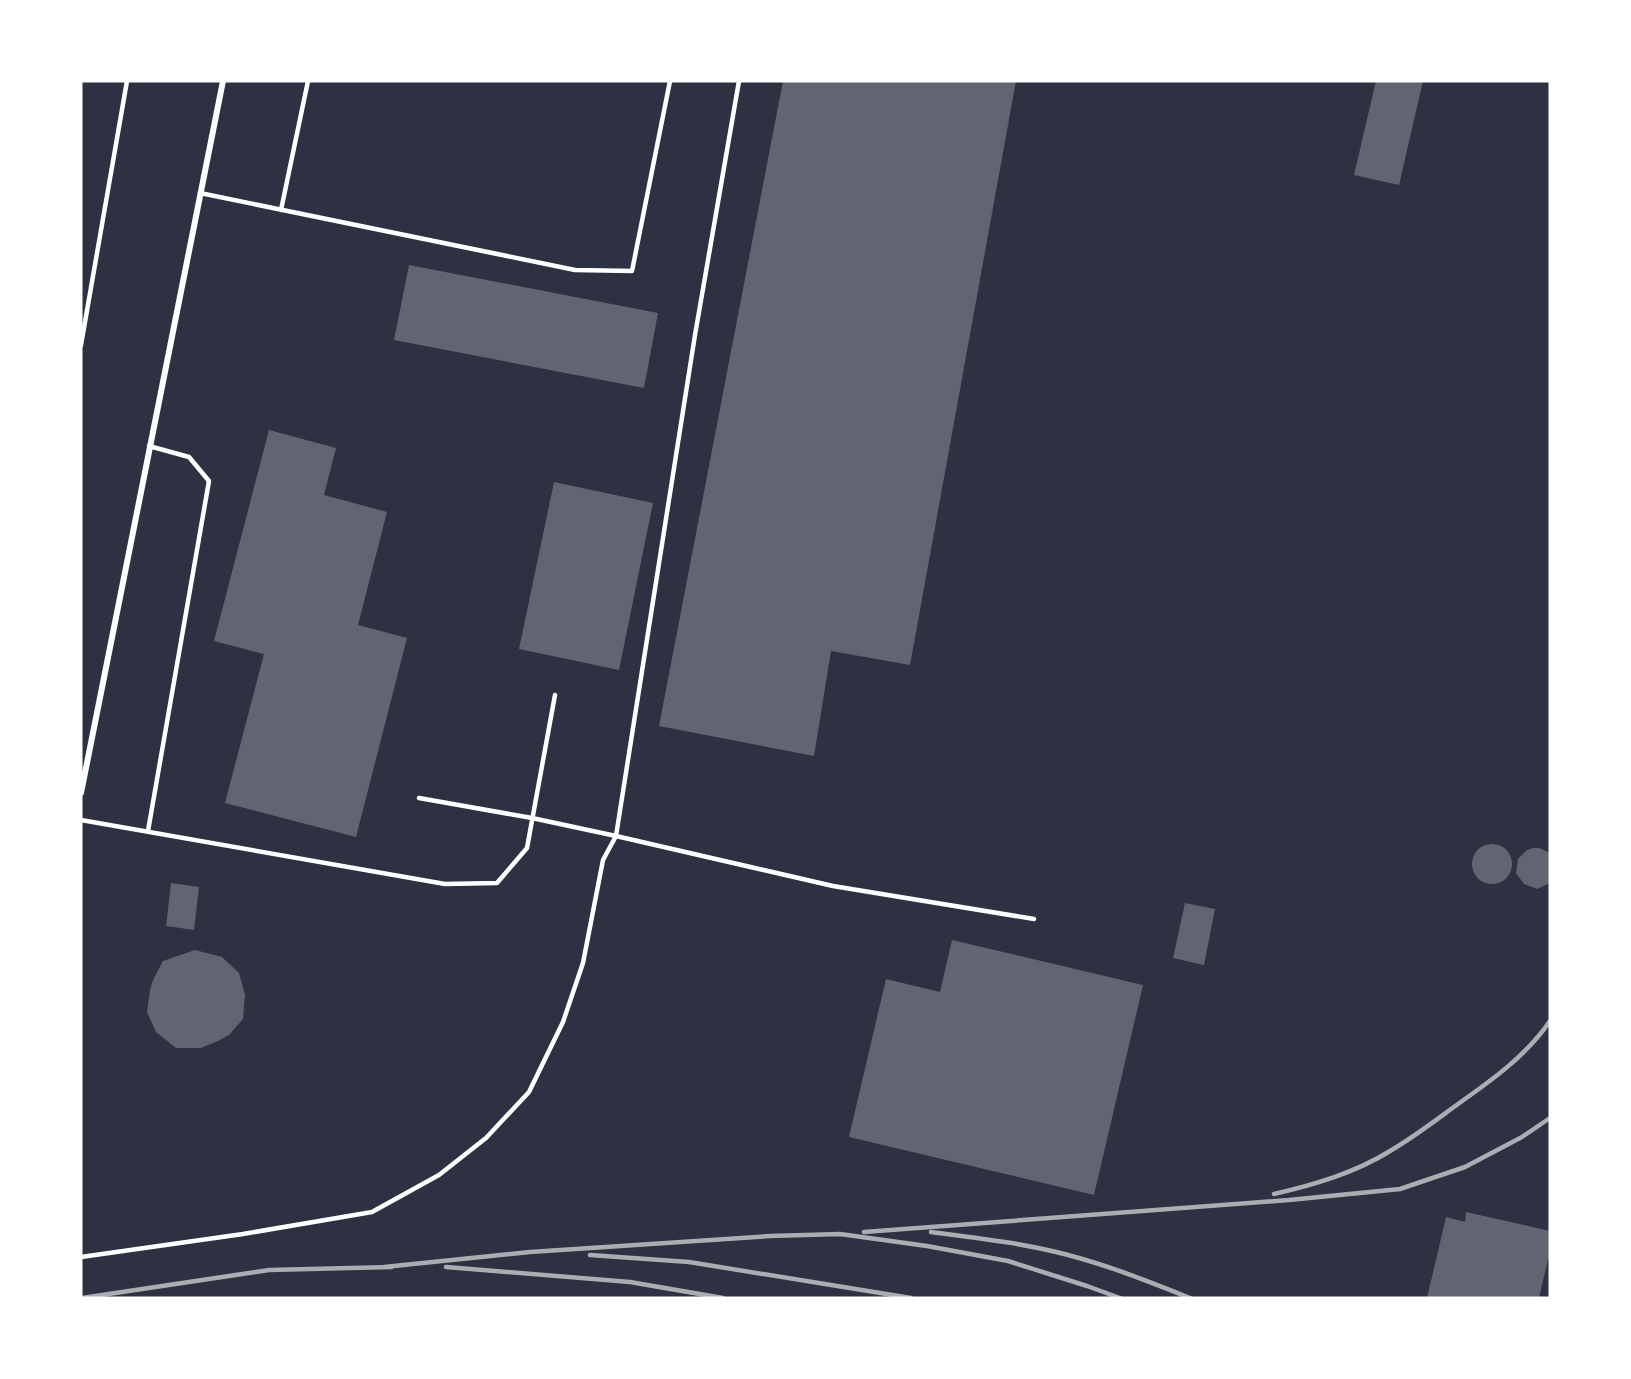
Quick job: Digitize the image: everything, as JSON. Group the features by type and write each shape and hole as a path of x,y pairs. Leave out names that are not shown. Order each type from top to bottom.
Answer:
{"street":[{"path":"81,793 223,81"}],"lane":[{"path":"81,345 127,81"},
{"path":"281,210 308,81"},
{"path":"200,193 575,270 632,272 670,81"},
{"path":"81,1257 243,1234 372,1212 439,1175 476,1146 530,1092 562,1022 583,963 603,860 616,836 695,335 739,81"},
{"path":"148,831 209,480 189,457 149,446"},
{"path":"81,820 445,884 497,883 527,848 555,695"},
{"path":"420,798 532,818 833,886 1034,919"}],"building":[{"path":"783,81 1016,81 910,665 831,651 814,756 659,726"},
{"path":"1376,81 1423,81 1399,185 1354,175"},
{"path":"409,265 658,313 644,388 394,340"},
{"path":"269,430 336,448 324,495 387,512 358,625 407,638 356,837 225,803 264,654 214,641"},
{"path":"554,482 653,503 619,670 519,649"},
{"path":"1492,844 1500,845 1506,850 1511,856 1511,872 1506,878 1500,883 1492,884 1484,883 1478,878 1473,872 1472,864 1473,856 1478,850 1484,845"},
{"path":"1533,848 1550,853 1550,883 1537,889 1524,884 1516,873 1518,859 1527,850"},
{"path":"171,883 199,887 194,930 166,926"},
{"path":"1185,903 1215,909 1204,965 1173,958"},
{"path":"952,940 1143,985 1094,1195 849,1137 886,979 940,992"},
{"path":"195,950 222,957 239,973 245,995 243,1019 229,1035 218,1041 201,1048 176,1048 156,1032 147,1012 150,990 163,961"},
{"path":"1466,1212 1550,1231 1550,1251 1539,1298 1427,1298 1446,1217 1465,1222"}],"railway":[{"path":"1274,1194 1348,1172 1399,1146 1508,1067 1541,1034 1550,1021"},
{"path":"864,1232 1289,1200 1400,1189 1465,1167 1522,1137 1550,1118"},
{"path":"931,1232 1017,1244 1068,1255 1115,1269 1190,1298"},
{"path":"384,1267 530,1252 770,1236 840,1234 927,1246 1008,1261 1120,1298"},
{"path":"590,1255 689,1262 911,1298"},
{"path":"82,1298 269,1270 392,1267"},
{"path":"446,1267 630,1282 723,1298"}]}
